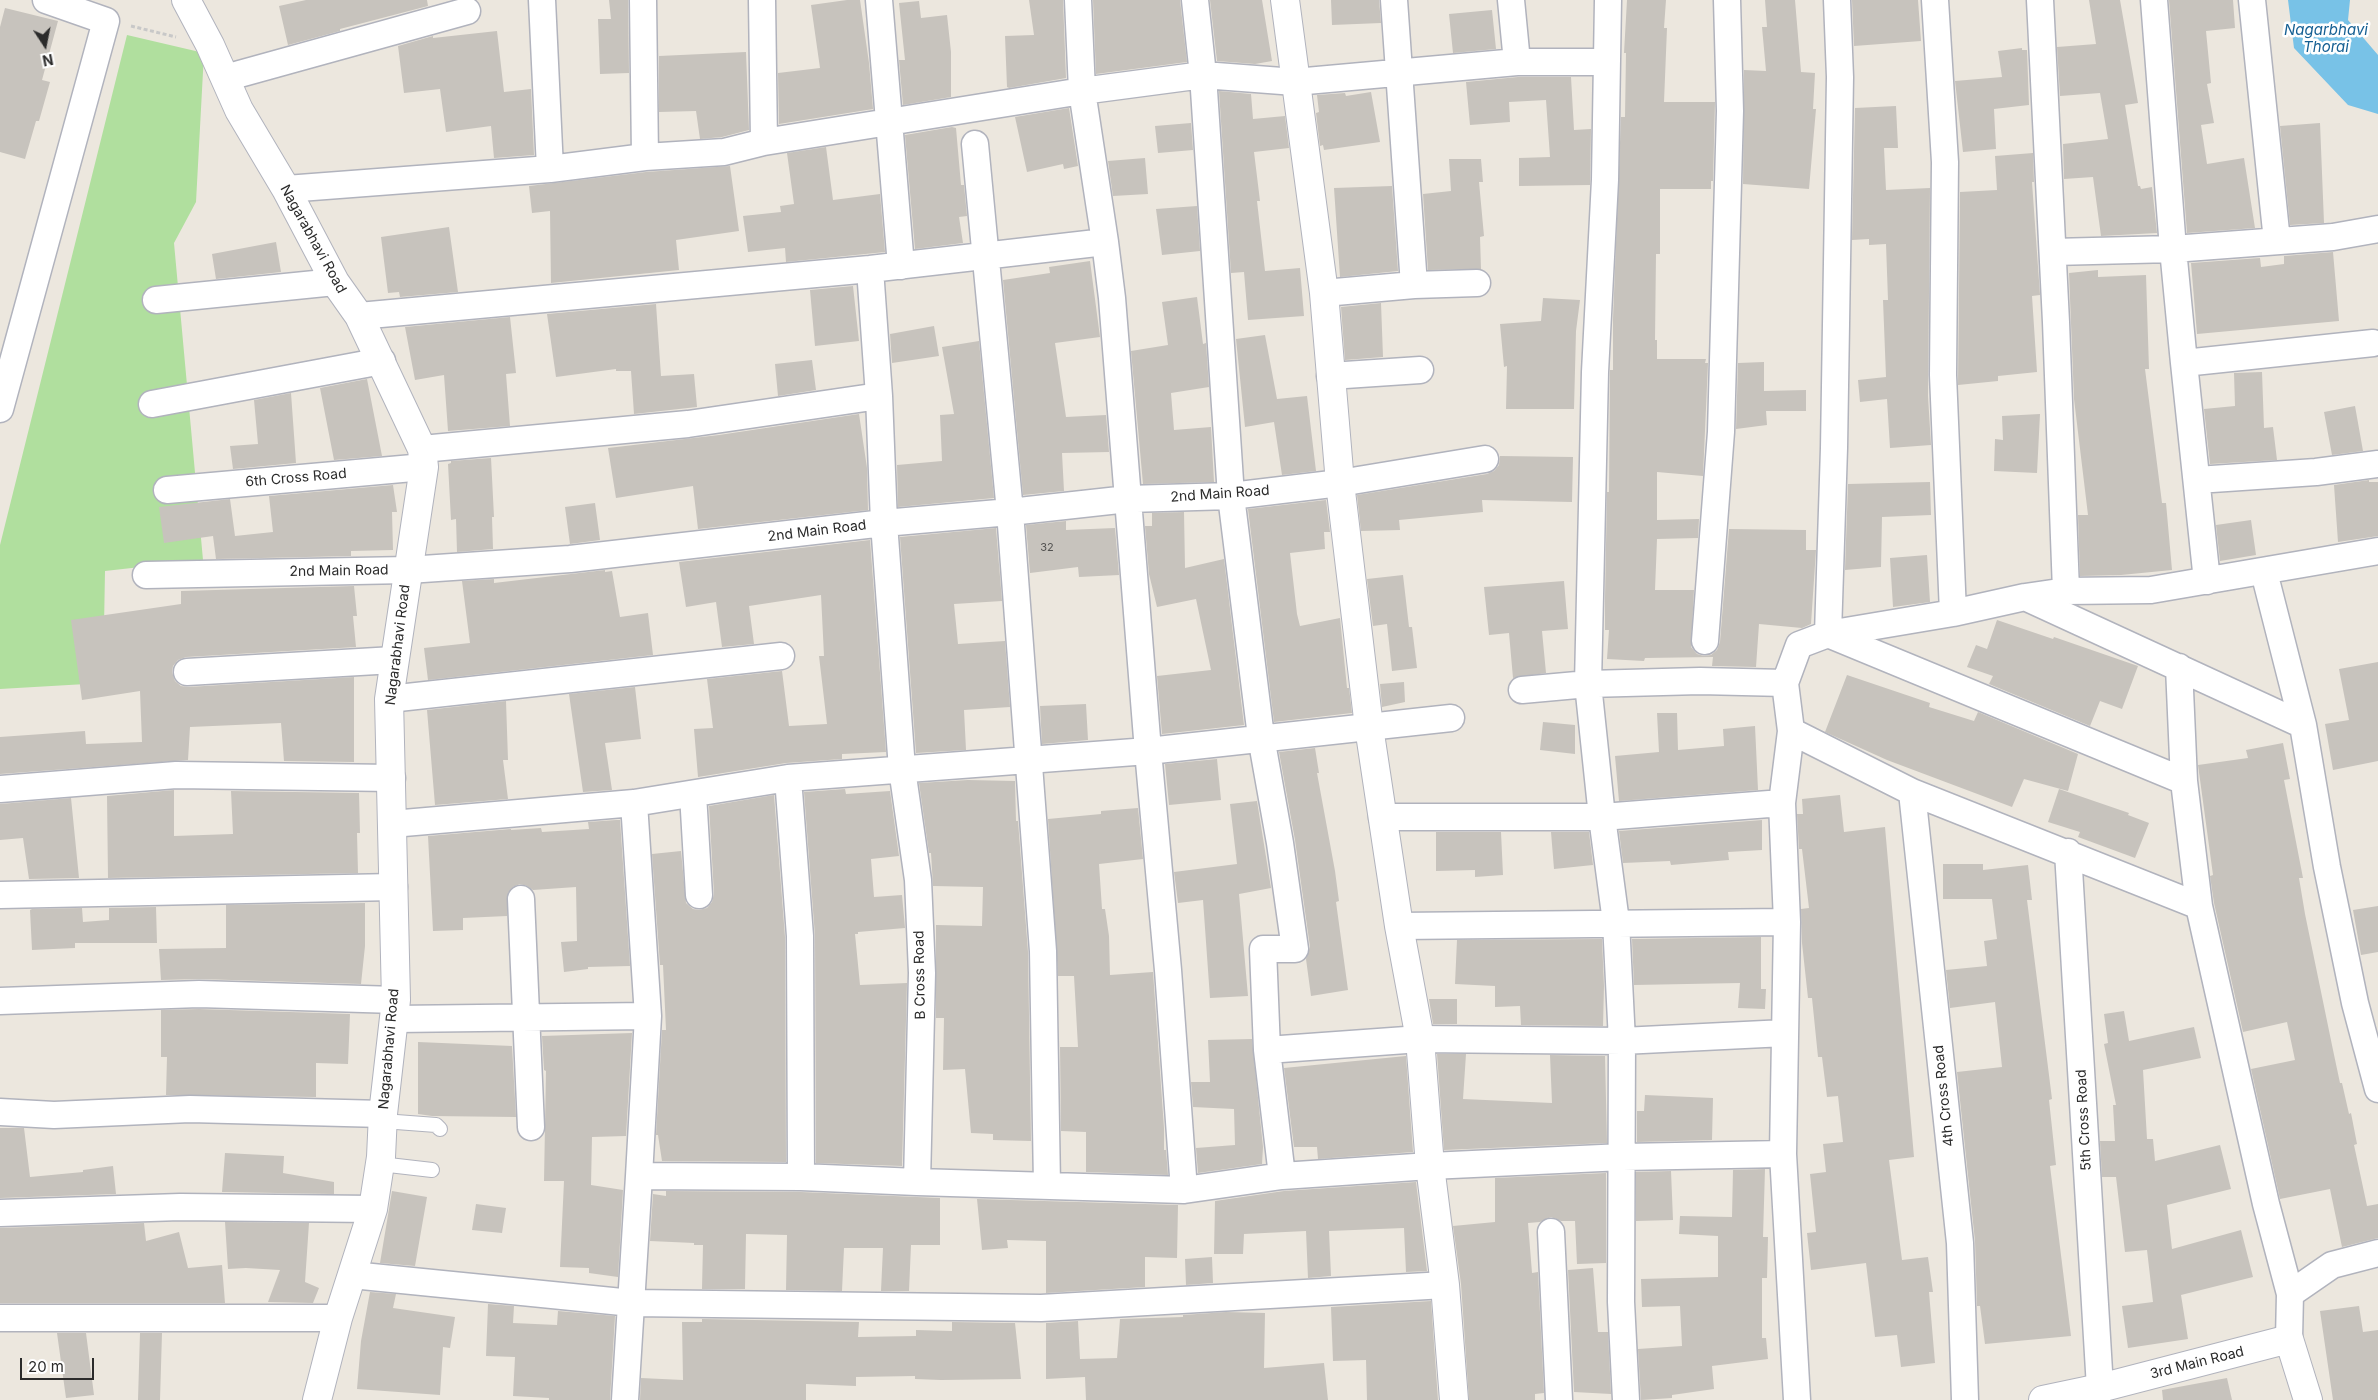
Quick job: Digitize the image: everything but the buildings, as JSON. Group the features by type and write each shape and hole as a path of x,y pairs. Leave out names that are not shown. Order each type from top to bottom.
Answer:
{"street":[{"path":"0,409 106,21 46,0"},
{"name":"Nagarabhavi Road","path":"186,0 210,45 239,110 286,189 335,282 359,316 382,361 423,458 390,699 395,1010 380,1164 372,1208 338,1318 317,1400"},
{"path":"542,0 550,169"},
{"path":"643,0 645,157"},
{"path":"762,0 764,142"},
{"path":"879,0 901,266"},
{"path":"1078,0 1082,91 1105,242 1128,499 1168,970 1184,1190"},
{"path":"1195,0 1203,75 1231,496 1261,737 1280,843 1295,949 1263,950 1267,1050 1282,1176"},
{"path":"1285,0 1324,293 1340,483 1369,727 1399,926 1420,1039 1430,1166 1444,1285 1454,1400"},
{"path":"1394,0 1414,285"},
{"path":"1511,0 1517,62"},
{"path":"1608,0 1605,180 1595,372 1588,684 1602,817 1616,922 1622,1040 1621,1302 1626,1400"},
{"path":"1705,641 1721,423 1730,111 1727,0"},
{"path":"1828,634 1834,448 1840,77 1837,0"},
{"path":"1935,0 1945,162 1943,375 1953,613"},
{"path":"2040,0 2066,591"},
{"path":"2154,0 2173,249 2207,581"},
{"path":"2252,0 2277,241"},
{"path":"225,78 466,10"},
{"path":"286,189 550,169 645,157 724,152 764,142 1082,91 1203,75 1296,82 1517,62 1607,62"},
{"path":"975,144 1010,512 1043,951 1047,1185"},
{"path":"2052,252 2173,249 2334,237 2378,229"},
{"path":"359,316 870,270 1105,242"},
{"name":"B Cross Road","path":"870,270 879,396 884,523 902,768 918,880 922,974 917,1182"},
{"path":"156,300 335,282"},
{"path":"1324,293 1414,285 1477,283"},
{"path":"2184,364 2373,343"},
{"path":"152,404 382,361"},
{"path":"1330,376 1420,370"},
{"name":"6th Cross Road","path":"168,490 688,424 879,396"},
{"name":"2nd Main Road","path":"146,575 408,570 570,559 884,523 1128,499 1231,496 1340,483 1485,459"},
{"path":"2196,480 2316,472 2378,464"},
{"path":"1798,1400 1783,1154 1787,922 1782,803 1791,731 1785,683 1799,645 1828,634 1953,613 2025,596 2066,591 2151,590 2378,551"},
{"path":"2264,572 2303,724 2327,868 2355,1003 2378,1089"},
{"path":"2025,596 2303,724"},
{"path":"1828,634 2184,781"},
{"path":"390,699 781,656"},
{"path":"188,672 394,660"},
{"path":"2179,667 2184,781 2199,906 2266,1204 2290,1294 2289,1339 2308,1400"},
{"path":"1522,690 1588,684 1700,681 1785,683"},
{"path":"392,824 634,803 788,778 1148,751 1261,737 1451,718"},
{"path":"1791,731 1912,792 2068,852 2199,906"},
{"path":"0,789 176,775 392,778"},
{"path":"788,778 800,936 801,1177"},
{"name":"4th Cross Road","path":"1912,792 1960,1243 1965,1400"},
{"path":"692,794 699,895"},
{"path":"625,1400 648,1016 634,803"},
{"path":"1382,817 1602,817 1782,803"},
{"name":"5th Cross Road","path":"2068,852 2100,1388"},
{"path":"0,895 394,887"},
{"path":"521,898 532,1127"},
{"path":"1399,926 1616,922 1787,922"},
{"path":"0,1001 44,1001 199,994 526,1019 648,1016"},
{"path":"1267,1050 1420,1039 1622,1040 1785,1033"},
{"path":"0,1112 54,1115 190,1109 383,1118"},
{"path":"639,1176 801,1177 1184,1190 1282,1176 1430,1166 1623,1156 1783,1154"},
{"path":"0,1213 180,1207 372,1208"},
{"path":"1551,1232 1559,1400"},
{"path":"2290,1294 2332,1265 2378,1253"},
{"path":"352,1275 632,1303 1041,1308 1444,1285"},
{"path":"0,1318 338,1318"},
{"name":"3rd Main Road","path":"2043,1400 2100,1388 2289,1339"}],"lane":[{"path":"383,1118 436,1124 440,1129"},
{"path":"380,1164 432,1170"}],"path":[{"path":"106,21 210,45"}],"green space":[{"path":"127,35 204,53 196,202 174,243 203,560 105,571 103,683 0,689 0,545"}],"water":[{"name":"Nagarbhavi Thorai","path":"2288,0 2350,0 2348,20 2378,55 2378,114 2348,105 2294,48"}]}
